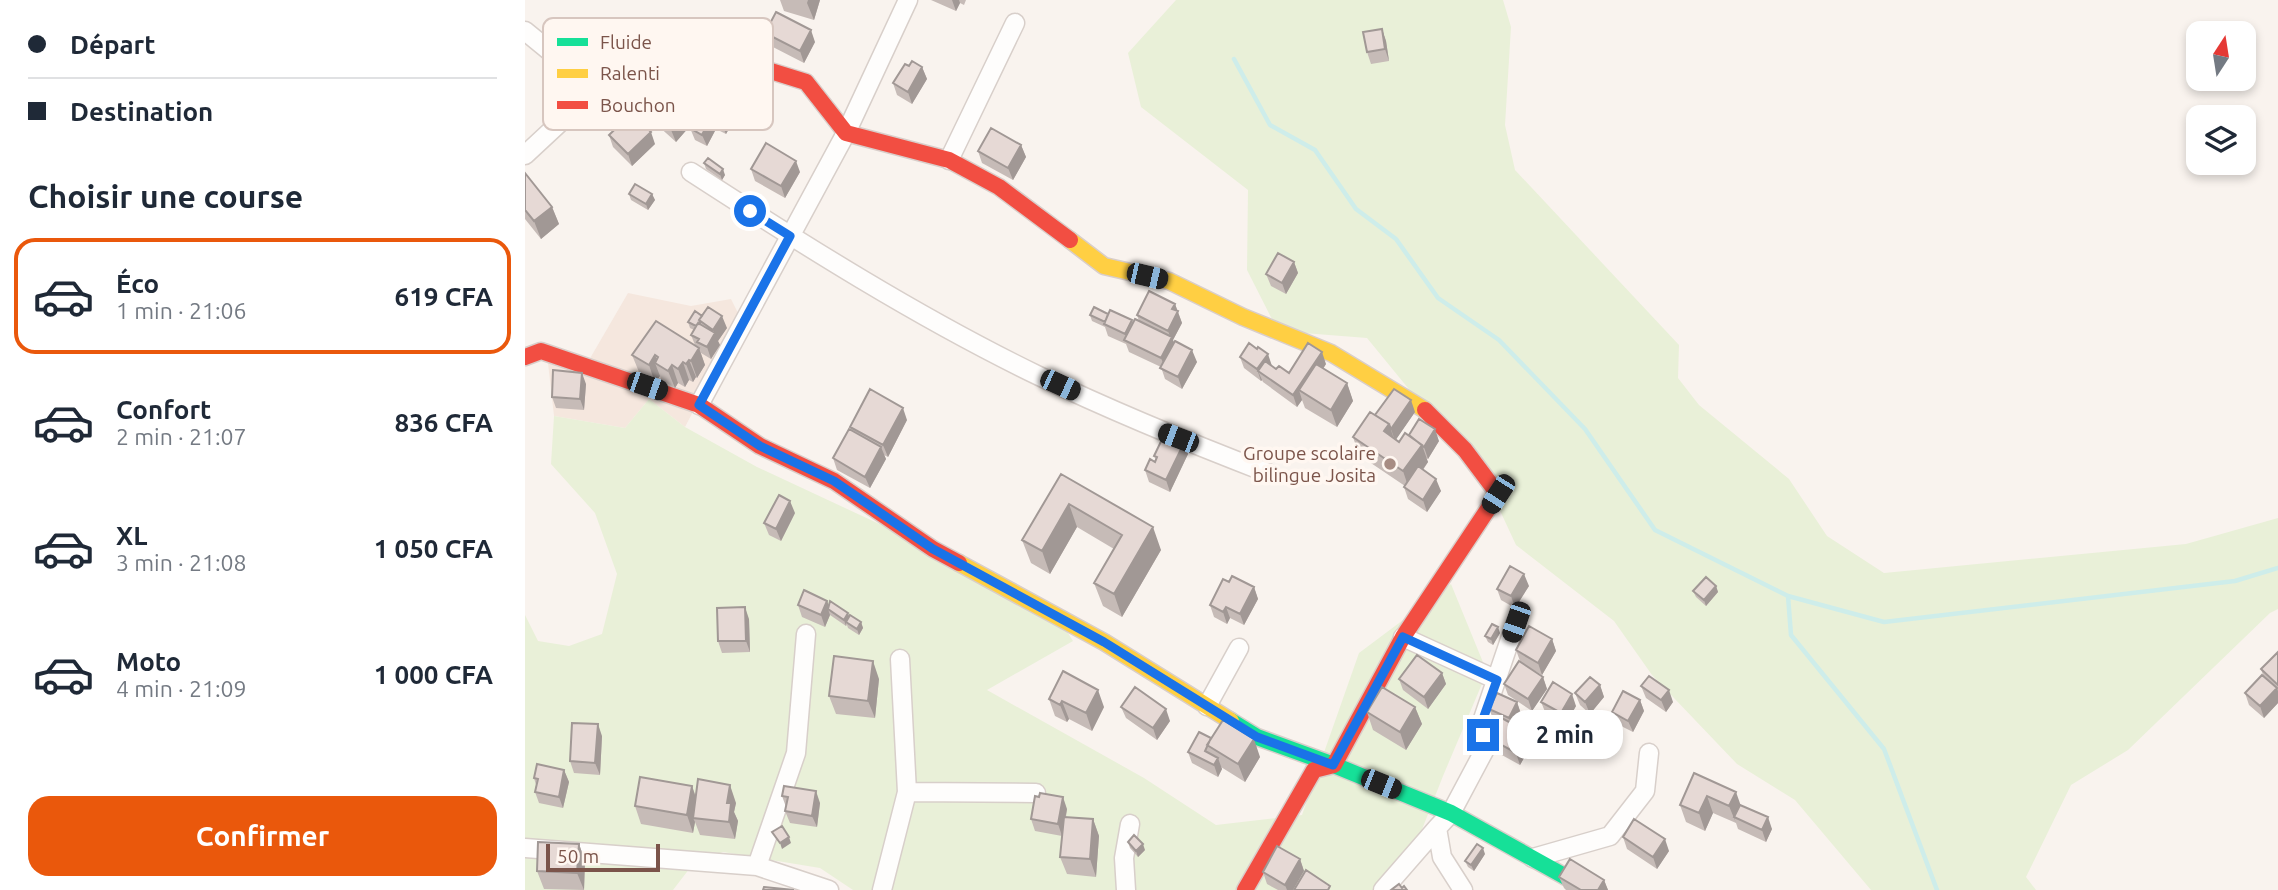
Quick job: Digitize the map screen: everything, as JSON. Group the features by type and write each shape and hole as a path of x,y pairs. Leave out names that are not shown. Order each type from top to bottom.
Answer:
{"street":[{"path":"699,405 846,133 908,0"},
{"path":"949,159 1015,23"},
{"path":"525,31 543,46"},
{"path":"773,72 806,82 846,133 949,159 999,187 1104,266 1169,281 1243,317 1331,353 1422,407 1465,450 1498,494 1403,637 1333,765 1314,770 1245,890"},
{"path":"525,155 552,130"},
{"path":"691,172 790,236 916,310 1036,374 1156,430 1268,473"},
{"path":"525,357 541,351 699,405 760,446 834,481 933,549 1104,642 1257,737 1451,813 1566,877"},
{"path":"1383,890 1451,813 1484,751 1483,719 1516,622"},
{"path":"757,866 796,753 806,634"},
{"path":"1403,637 1497,680"},
{"path":"1207,706 1239,648"},
{"path":"882,890 907,792 900,659"},
{"path":"1533,858 1610,836 1645,791 1649,753"},
{"path":"907,792 1036,793"},
{"path":"1126,890 1124,858 1130,824"},
{"path":"1437,828 1442,857 1463,890"},
{"path":"525,848 757,866 829,890"}],"shaded area":[{"path":"628,293 691,306 731,299 739,315 733,335 685,427 649,399 625,428 554,416 548,363 585,367"}],"green space":[{"path":"1176,0 1503,0 1511,27 1505,125 1515,170 1679,345 1678,378 1699,405 1789,479 1827,536 1884,573 2186,544 2278,518 2278,609 2270,613 2128,750 2071,785 2026,877 2036,890 1871,890 1795,800 1737,764 1652,675 1614,621 1516,545 1489,487 1367,338 1278,331 1247,270 1248,190 1141,107 1128,53"},
{"path":"649,399 685,427 757,467 1049,603 1073,641 987,690 1144,778 1216,825 1302,815 1359,653 1451,584 1487,672 1410,860 1382,890 853,890 820,868 723,852 693,864 673,890 525,890 525,615 538,641 569,646 602,634 617,574 595,513 551,464 554,416 625,428"}],"building":[{"path":"776,12 811,30 800,51 773,37 773,18"},
{"path":"1382,29 1385,49 1367,52 1363,32"},
{"path":"912,61 922,67 908,92 893,83 905,64 909,66"},
{"path":"991,128 1021,145 1008,168 978,151"},
{"path":"614,130 651,132 628,154 609,135"},
{"path":"766,143 796,161 781,186 751,169"},
{"path":"708,158 723,169 720,174 704,163"},
{"path":"525,173 552,207 534,221 525,210"},
{"path":"635,184 652,194 646,204 629,194"},
{"path":"1278,253 1294,262 1282,283 1266,274"},
{"path":"1149,291 1175,304 1172,309 1178,311 1168,331 1137,315"},
{"path":"708,307 722,316 713,330 699,320"},
{"path":"1094,307 1108,314 1105,322 1090,315"},
{"path":"1110,310 1132,320 1125,334 1104,324"},
{"path":"695,311 702,316 696,326 688,322"},
{"path":"1135,319 1172,337 1161,358 1124,340"},
{"path":"656,321 699,348 691,361 686,364 683,362 678,369 672,365 668,371 655,363 658,357 655,355 649,365 632,355"},
{"path":"698,323 715,333 707,347 691,335"},
{"path":"1175,341 1192,350 1178,377 1160,368"},
{"path":"1249,343 1268,354 1257,369 1240,357"},
{"path":"1308,343 1322,352 1293,395 1258,371 1265,361 1276,369 1279,366 1289,373"},
{"path":"1316,364 1347,383 1331,410 1299,390"},
{"path":"553,370 582,373 580,399 552,397"},
{"path":"870,389 903,408 883,445 850,427"},
{"path":"1394,389 1411,400 1391,429 1389,424 1375,415"},
{"path":"1370,412 1389,424 1384,431 1399,442 1405,433 1422,445 1403,471 1353,437"},
{"path":"1419,419 1435,429 1424,447 1409,435"},
{"path":"849,429 881,447 865,477 833,458"},
{"path":"1165,433 1184,443 1166,480 1145,470 1150,459 1155,462 1157,457 1154,456"},
{"path":"1418,466 1436,479 1423,500 1404,487"},
{"path":"1061,474 1153,527 1114,594 1094,583 1122,535 1069,504 1042,551 1022,540"},
{"path":"779,495 790,501 776,529 764,523"},
{"path":"1510,566 1524,574 1511,596 1497,589"},
{"path":"1232,576 1254,587 1240,614 1226,607 1223,612 1210,605 1223,579 1229,582"},
{"path":"1706,577 1716,586 1704,600 1693,591"},
{"path":"804,590 827,601 821,615 798,605"},
{"path":"830,601 848,613 844,620 828,609"},
{"path":"745,607 746,641 718,641 717,608"},
{"path":"850,615 861,622 857,629 846,622"},
{"path":"1492,624 1498,627 1491,639 1485,636"},
{"path":"1529,626 1552,639 1538,663 1516,650"},
{"path":"2278,652 2278,685 2261,669"},
{"path":"1417,655 1442,673 1424,697 1399,679"},
{"path":"834,656 873,661 868,701 829,696"},
{"path":"1519,661 1543,677 1528,699 1504,684"},
{"path":"1063,671 1098,690 1086,713 1062,701 1060,705 1049,699"},
{"path":"2262,675 2277,688 2260,706 2245,693"},
{"path":"1649,676 1669,690 1661,700 1641,686"},
{"path":"1590,677 1600,685 1585,702 1575,693"},
{"path":"1553,682 1572,694 1561,713 1541,702"},
{"path":"1135,687 1166,709 1153,728 1121,707"},
{"path":"1382,687 1415,707 1400,732 1367,712"},
{"path":"1623,691 1640,700 1628,721 1612,712"},
{"path":"1497,693 1517,702 1509,718 1489,709"},
{"path":"1498,716 1527,732 1516,753 1487,737"},
{"path":"1223,720 1254,739 1238,764 1207,745"},
{"path":"572,723 598,724 595,763 570,761"},
{"path":"1199,732 1211,738 1205,751 1218,758 1214,765 1188,752"},
{"path":"537,764 564,770 559,797 535,792"},
{"path":"1694,773 1736,792 1729,806 1707,796 1699,813 1680,805"},
{"path":"640,777 692,786 687,815 635,806"},
{"path":"698,779 730,785 727,803 731,803 729,822 693,818"},
{"path":"784,786 816,791 812,816 785,811 788,797 782,796"},
{"path":"1040,793 1063,797 1058,824 1031,819 1035,796 1039,797"},
{"path":"1740,805 1768,817 1762,830 1734,817"},
{"path":"1064,817 1093,819 1090,859 1060,857"},
{"path":"1634,819 1665,839 1653,857 1623,837"},
{"path":"782,826 789,837 780,843 772,832"},
{"path":"1134,835 1143,844 1136,851 1128,842"},
{"path":"538,842 579,844 577,873 537,871"},
{"path":"1477,844 1483,848 1471,865 1465,861"},
{"path":"1277,846 1300,859 1285,885 1263,872"},
{"path":"1570,859 1604,880 1598,890 1581,890 1559,877"},
{"path":"1306,870 1330,886 1328,890 1294,890"},
{"path":"1399,884 1407,890 1391,890"},
{"path":"764,887 794,890 763,890"}],"waterway":[{"path":"1234,59 1270,125 1315,150 1356,209 1396,239 1438,298 1499,340 1585,429 1655,530 1788,596 1884,622 2235,581 2278,568"},
{"path":"1788,596 1791,635 1884,749 1937,890"}],"traffic: fast":[{"path":"1231,721 1257,737 1451,813 1566,877"}],"traffic: slow":[{"path":"1070,240 1104,266 1169,281 1243,317 1331,353 1425,410"},
{"path":"959,563 1104,642 1231,721"}],"traffic: jam":[{"path":"773,72 806,82 846,133 949,160 999,187 1070,240"},
{"path":"525,357 541,351 699,405 760,446 834,481 933,549 959,563"},
{"path":"1245,890 1314,770 1334,765 1403,637 1498,494 1465,450 1425,410"}],"place":[{"name":"Groupe scolaire bilingue Josita","path":"1390,464"}],"route":[{"path":"750,211 790,236 699,405 760,446 834,481 933,549 1104,642 1257,737 1333,765 1403,637 1497,680 1483,719 1483,735"}]}
